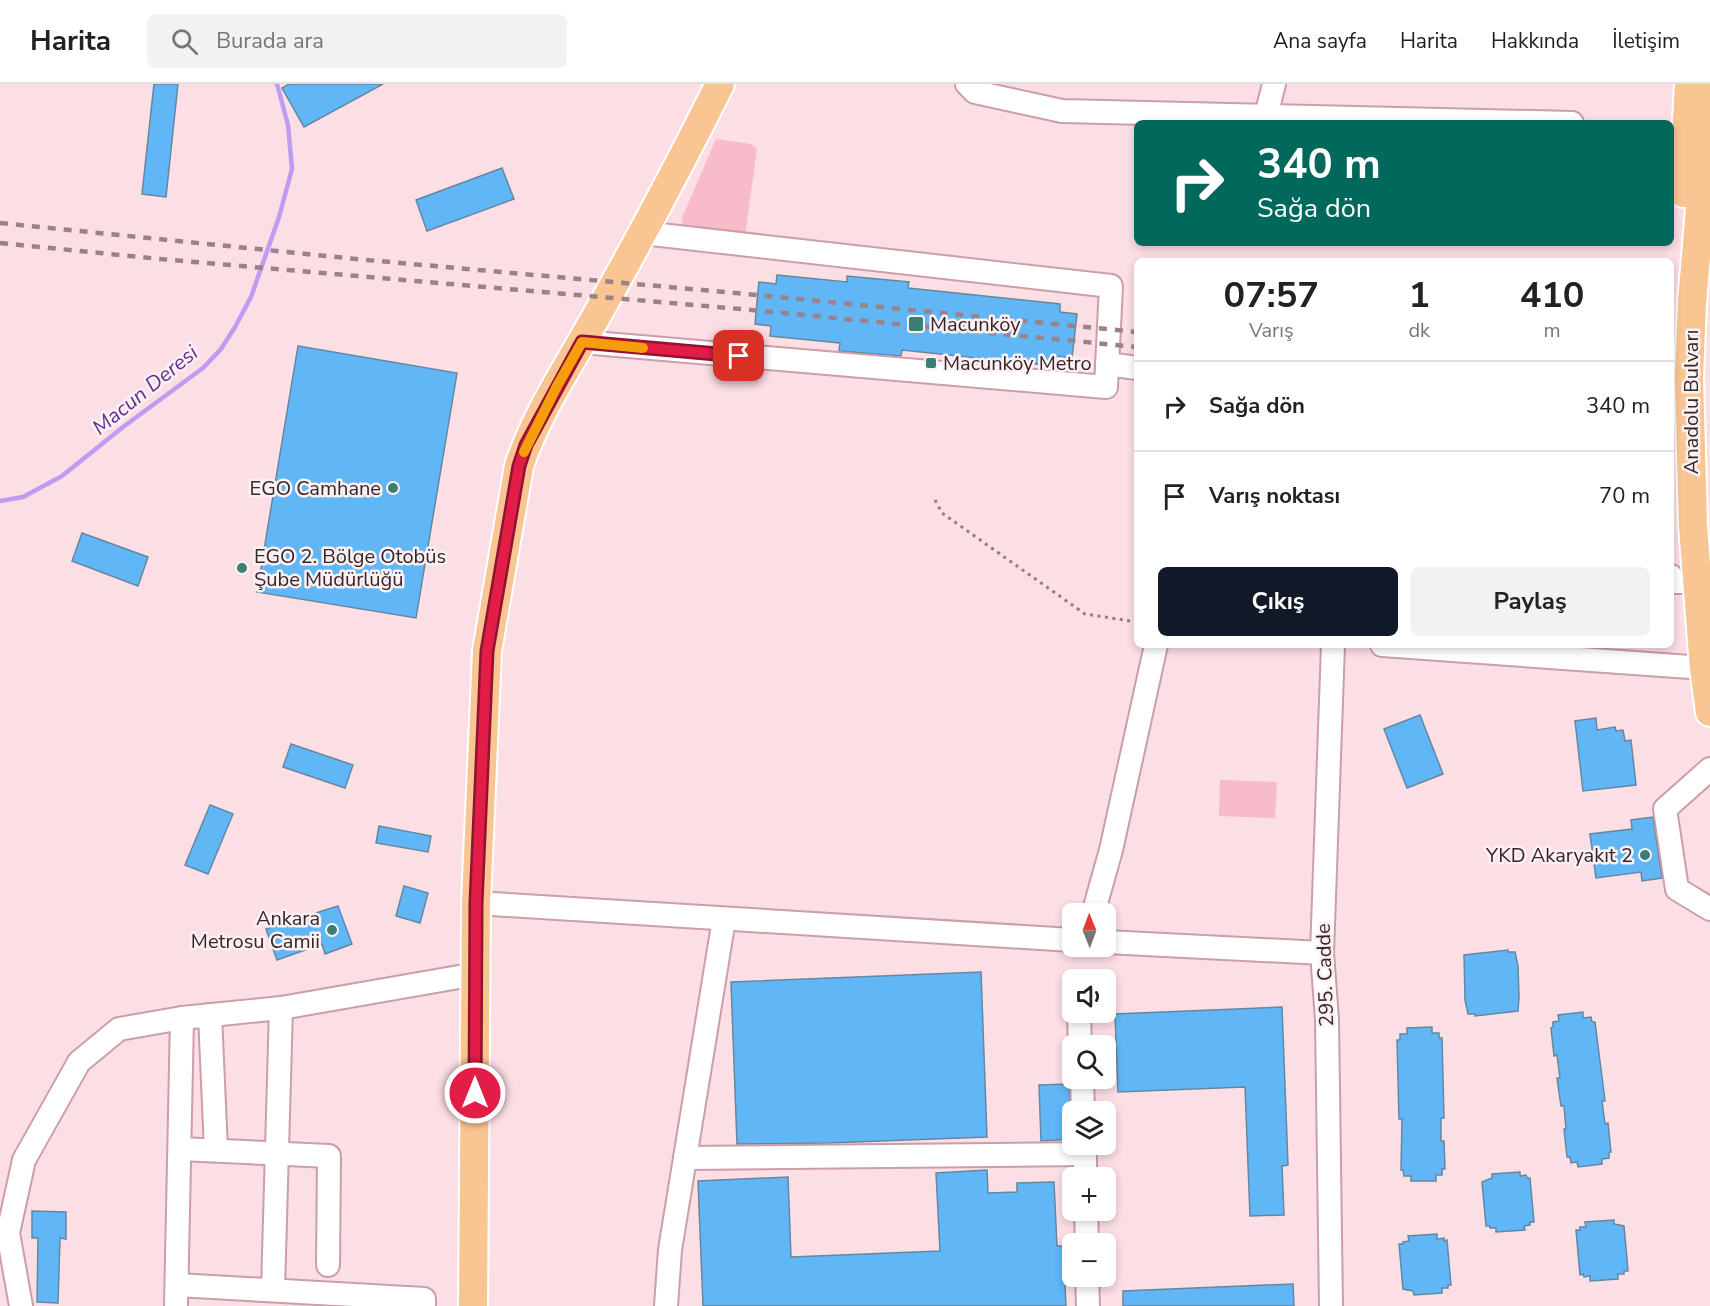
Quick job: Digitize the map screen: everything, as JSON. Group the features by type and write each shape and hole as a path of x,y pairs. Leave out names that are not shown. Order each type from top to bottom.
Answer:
{"main road":[{"path":"473,1306 476,903 487,651 519,466 531,436 643,233 720,84"},
{"path":"1689,84 1679,126 1682,201 1681,258 1689,377"},
{"name":"Anadolu Bulvarı","path":"1710,92 1692,303 1689,377 1690,466 1684,579 1704,668 1710,712"}],"street":[{"path":"967,84 975,92 1032,94 1062,111 1441,120"},
{"path":"1266,116 1274,84"},
{"path":"582,342 1106,387 1111,286 643,233"},
{"path":"1107,364 1134,368"},
{"path":"1096,903 1111,850 1155,648"},
{"name":"295. Cadde","path":"1331,1306 1327,1019 1322,953 1333,648"},
{"path":"1459,648 1561,652 1704,668"},
{"path":"1710,769 1665,809 1677,890 1710,909"},
{"path":"476,903 1062,939"},
{"path":"666,1306 670,1250 724,919"},
{"path":"1116,943 1322,953"},
{"path":"0,1305 21,1306 8,1233 24,1160 79,1062 119,1029 182,1018 281,1008 476,974"},
{"path":"273,1290 281,1008"},
{"path":"210,1015 216,1150"},
{"path":"182,1018 176,1296 273,1290 306,1299 424,1299 424,1306"},
{"path":"180,1149 329,1156 328,1265"},
{"path":"685,1158 1062,1150"},
{"path":"1087,1287 1088,1306"}],"path":[{"path":"935,500 942,513 1085,614 1134,622"}],"shaded area":[{"path":"716,139 751,144 757,149 745,235 683,228 682,218"},
{"path":"1220,780 1277,782 1275,818 1219,816"}],"building":[{"path":"154,84 178,84 166,197 142,194"},
{"path":"289,84 383,84 304,127 282,88"},
{"path":"502,168 514,199 427,231 416,200"},
{"path":"777,275 847,282 847,276 909,282 908,288 1060,304 1060,312 1077,314 1072,358 1056,356 1055,366 902,350 901,356 839,351 840,343 770,336 771,326 755,324 759,282 776,284"},
{"path":"298,346 457,373 416,618 257,592"},
{"path":"82,533 148,557 138,586 72,561"},
{"path":"1420,715 1443,774 1407,788 1384,729"},
{"path":"1596,718 1597,730 1615,727 1616,731 1623,730 1625,741 1631,740 1636,785 1583,791 1575,721"},
{"path":"291,744 353,765 345,788 283,767"},
{"path":"210,805 233,814 208,874 185,865"},
{"path":"1653,817 1662,878 1642,881 1641,872 1596,878 1590,834 1632,829 1631,820"},
{"path":"379,826 431,836 428,852 376,843"},
{"path":"404,886 428,893 420,923 396,916"},
{"path":"338,906 352,944 325,954 322,944 277,960 266,929"},
{"path":"1508,950 1508,952 1515,952 1518,966 1518,1011 1475,1016 1475,1014 1468,1014 1465,1000 1464,955"},
{"path":"981,972 987,1137 737,1144 731,982"},
{"path":"1282,1007 1288,1165 1282,1166 1284,1215 1250,1216 1245,1087 1118,1092 1116,1014"},
{"path":"1583,1012 1583,1018 1591,1017 1592,1022 1595,1022 1605,1101 1602,1101 1605,1124 1608,1123 1611,1152 1609,1152 1609,1158 1602,1159 1602,1164 1578,1167 1577,1162 1571,1163 1570,1157 1567,1157 1564,1106 1561,1106 1557,1078 1560,1078 1557,1055 1554,1056 1551,1028 1553,1022 1559,1021 1558,1015"},
{"path":"1432,1027 1432,1033 1439,1033 1439,1038 1442,1038 1444,1118 1441,1118 1441,1141 1444,1141 1445,1169 1442,1169 1442,1175 1436,1175 1436,1181 1411,1181 1411,1176 1404,1176 1401,1170 1402,1119 1399,1119 1397,1040 1400,1040 1400,1034 1407,1034 1407,1028"},
{"path":"1062,1084 1062,1089 1069,1089 1070,1101 1062,1101 1062,1140 1041,1141 1039,1085"},
{"path":"987,1170 988,1193 1017,1192 1017,1183 1054,1182 1057,1246 1062,1246 1062,1287 1065,1287 1066,1306 703,1306 698,1181 788,1177 791,1257 940,1251 936,1173"},
{"path":"1520,1172 1520,1176 1526,1175 1530,1178 1534,1222 1524,1226 1525,1230 1496,1232 1496,1228 1486,1226 1482,1182 1492,1178 1492,1174"},
{"path":"32,1211 66,1212 66,1239 60,1238 58,1303 37,1302 38,1238 32,1238"},
{"path":"1614,1220 1614,1224 1624,1226 1628,1271 1618,1274 1618,1279 1590,1281 1590,1276 1580,1275 1576,1230 1586,1227 1585,1222"},
{"path":"1437,1234 1437,1239 1447,1240 1451,1285 1448,1285 1448,1288 1442,1288 1442,1293 1414,1295 1413,1291 1403,1289 1399,1244 1409,1241 1408,1236"},
{"path":"1293,1284 1294,1306 1123,1306 1123,1291"}],"waterway":[{"name":"Macun Deresi","path":"0,501 23,497 62,476 123,427 203,368 221,349 251,297 279,217 292,169 288,125 277,84"}],"railway":[{"path":"0,223 356,259 1134,332"},
{"path":"0,243 1134,347"}],"slow traffic":[{"path":"524,452 582,342 643,348"}],"place":[{"name":"Macunköy","path":"916,324"},
{"name":"Macunköy Metro","path":"931,363"},
{"name":"EGO Camhane","path":"393,488"},
{"name":"EGO 2. Bölge Otobüs Şube Müdürlüğü","path":"242,568"},
{"name":"YKD Akaryakıt 2","path":"1645,855"},
{"name":"Ankara Metrosu Camii","path":"332,930"}],"route":[{"path":"475,1093 476,903 487,651 519,466 526,445 582,342 739,356"}]}
